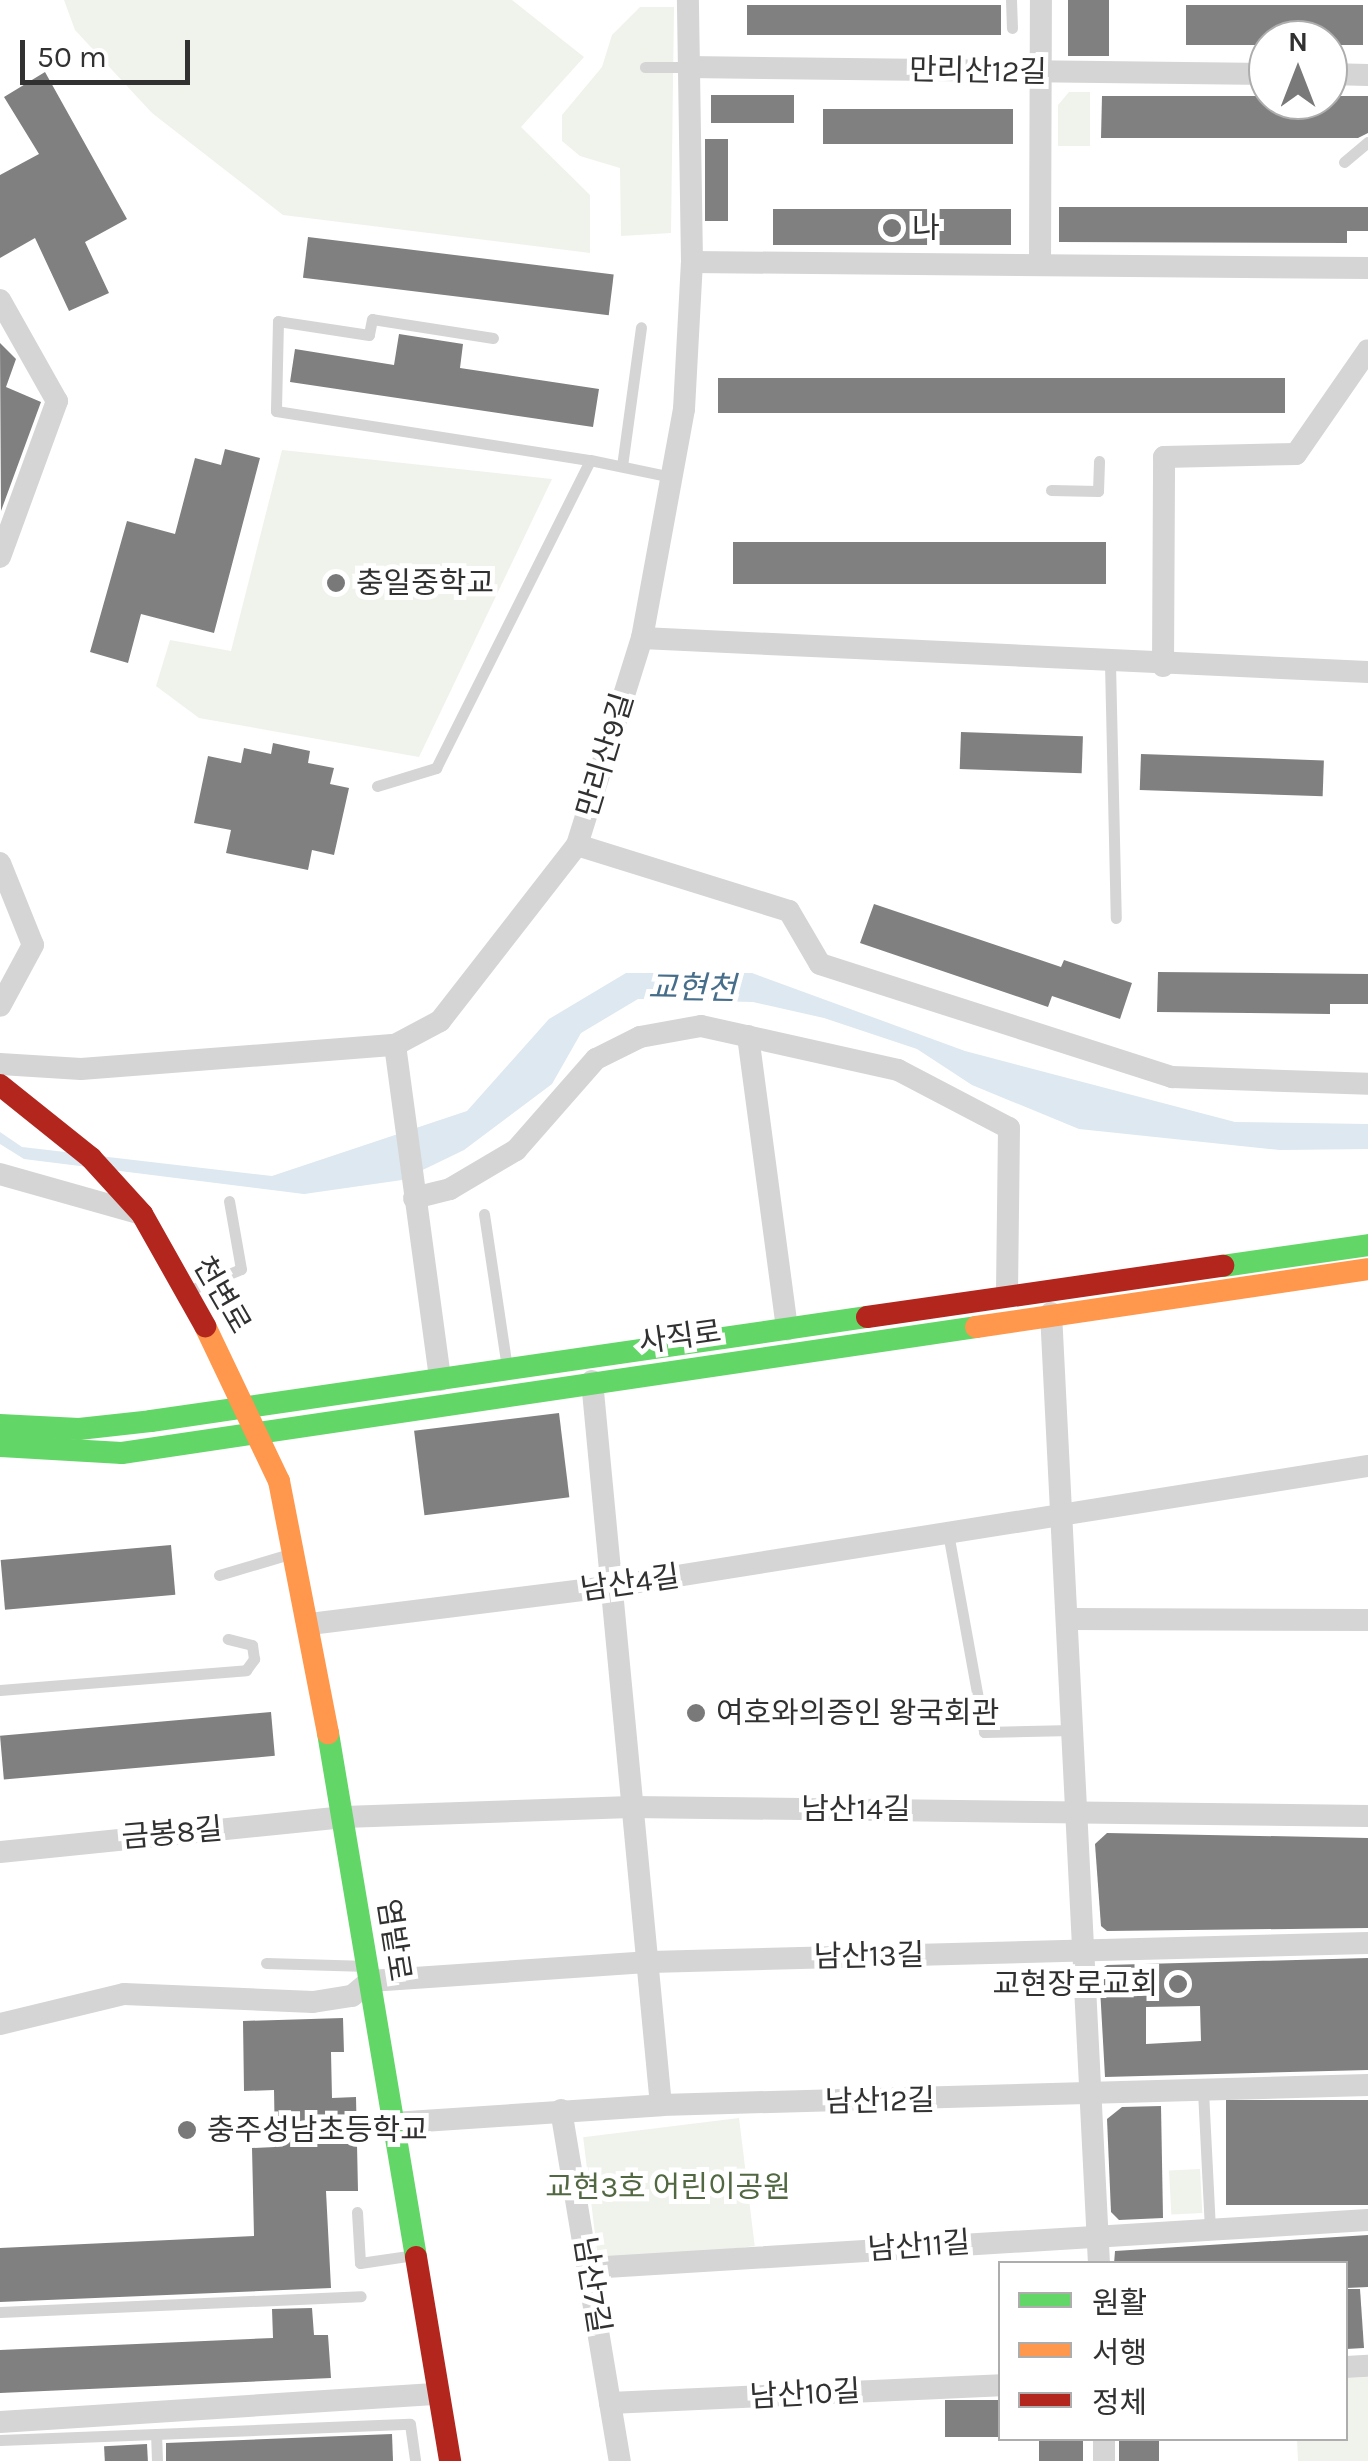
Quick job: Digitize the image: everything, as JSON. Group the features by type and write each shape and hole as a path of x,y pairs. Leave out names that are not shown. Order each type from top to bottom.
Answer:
{"street":[{"name":"만리산9길","path":"0,1064 80,1069 395,1045 440,1021 577,844 642,638 684,409 692,262 688,0"},
{"path":"1040,0 1040,265"},
{"name":"만리산12길","path":"688,68 1248,74"},
{"path":"692,262 1368,268"},
{"path":"0,300 57,401 1,545"},
{"path":"1163,666 1164,456 1296,454 1368,350"},
{"path":"642,638 1163,666 1368,672"},
{"path":"577,844 789,911 820,964 1172,1077 1368,1084"},
{"path":"0,863 33,945 0,1006"},
{"path":"414,1198 450,1189 516,1150 596,1058 625,1044 701,1026 898,1070 1009,1128 1007,1295"},
{"path":"748,1036 788,1330"},
{"path":"395,1045 440,1380"},
{"name":"천변로","path":"0,1084 39,1114 142,1214 259,1434"},
{"path":"0,1174 142,1214"},
{"name":"사직로","path":"0,1425 79,1430 1368,1245"},
{"name":"사직로","path":"0,1446 122,1452 1368,1268"},
{"path":"1050,1289 1094,2096 1099,2261"},
{"path":"592,1381 608,1587 650,1962 661,2106"},
{"name":"염밭로","path":"259,1434 280,1481 297,1552 450,2461"},
{"name":"남산4길","path":"310,1624 608,1587 1368,1466"},
{"path":"1070,1620 1368,1620"},
{"name":"남산14길","path":"344,1818 631,1807 1368,1816"},
{"name":"금봉8길","path":"0,1852 344,1818"},
{"name":"남산13길","path":"0,2024 124,1994 313,2002 352,1996 369,1973 1368,1943"},
{"name":"남산12길","path":"393,2123 561,2110 1094,2096 1368,2084"},
{"name":"남산7길","path":"561,2110 620,2461"},
{"name":"남산11길","path":"590,2268 1368,2220"},
{"name":"남산10길","path":"610,2402 998,2386"},
{"path":"0,2422 438,2394"}],"lane":[{"path":"1012,0 1012,28"},
{"path":"645,68 688,68"},
{"path":"1344,162 1368,142"},
{"path":"494,338 372,319 369,335 278,321 276,411 590,460 672,477"},
{"path":"622,466 641,328"},
{"path":"377,786 436,768 590,460"},
{"path":"1051,490 1098,491 1099,461"},
{"path":"1110,663 1116,918"},
{"path":"184,1292 241,1269 229,1201"},
{"path":"484,1214 508,1371"},
{"path":"948,1533 984,1732 1074,1730"},
{"path":"219,1575 297,1552"},
{"path":"0,1690 246,1670 254,1659 252,1645 228,1639"},
{"path":"266,1963 369,1973"},
{"path":"1203,2091 1210,2228"},
{"path":"357,2212 360,2263 415,2255"},
{"path":"0,2312 361,2296"},
{"path":"0,2440 410,2424 415,2461"},
{"path":"156,2434 157,2461"}],"green space":[{"path":"64,0 512,0 584,57 521,127 590,195 590,253 283,215 152,113 75,30"},
{"path":"640,7 674,7 671,233 621,236 620,168 580,156 562,141 562,115 602,67 612,35"},
{"path":"1069,92 1090,92 1090,146 1058,146 1058,105"},
{"path":"282,450 552,479 419,757 199,718 156,686 170,640 231,651"},
{"name":"교현3호 어린이공원","path":"739,2118 755,2246 599,2265 583,2137"},
{"path":"1200,2169 1202,2213 1171,2215 1169,2171"},
{"path":"1368,2377 1368,2461 1298,2461 1297,2441 1348,2441 1348,2378"}],"water":[{"name":"교현천","path":"626,973 752,973 965,1051 1235,1122 1368,1124 1368,1149 1280,1150 1079,1129 972,1085 917,1049 824,1018 753,1002 638,999 581,1033 552,1084 464,1150 402,1180 304,1194 24,1159 0,1144 0,1132 22,1147 272,1176 467,1111 549,1019"}],"building":[{"path":"1068,0 1109,0 1109,56 1068,56"},
{"path":"747,5 1001,5 1001,35 747,35"},
{"path":"1186,5 1363,5 1363,45 1348,45 1348,20 1248,20 1248,45 1186,45"},
{"path":"45,72 127,219 85,242 109,293 69,311 35,238 0,258 0,175 39,154 4,97"},
{"path":"711,95 794,95 794,123 711,123"},
{"path":"1102,96 1248,96 1248,120 1348,120 1348,96 1368,96 1368,133 1358,138 1101,138"},
{"path":"823,109 1013,109 1013,144 823,144"},
{"path":"705,139 728,139 728,221 705,221"},
{"path":"1059,207 1368,207 1368,231 1347,231 1347,243 1059,242"},
{"name":"나","path":"773,209 1011,209 1011,245 773,245"},
{"path":"308,237 614,275 609,315 303,278"},
{"path":"399,334 463,344 460,368 599,389 593,427 290,382 295,349 394,365"},
{"path":"0,343 16,359 6,387 41,402 1,511"},
{"path":"718,378 1285,378 1285,413 718,413"},
{"path":"225,449 260,458 214,633 141,614 128,663 90,652 127,521 175,534 195,458 221,465"},
{"path":"733,542 1106,542 1106,584 733,584"},
{"path":"961,732 1083,736 1082,773 960,769"},
{"path":"273,743 310,751 308,763 334,768 330,784 349,788 334,855 312,850 308,870 226,853 231,830 194,823 208,756 241,763 244,748 271,754"},
{"path":"1141,754 1324,760 1323,796 1140,790"},
{"path":"874,904 1061,967 1064,960 1132,983 1120,1019 1052,996 1048,1007 860,943"},
{"path":"1158,972 1368,974 1368,1004 1330,1004 1330,1014 1157,1012"},
{"path":"559,1413 569,1497 424,1515 414,1431"},
{"path":"171,1545 175,1595 5,1610 1,1560"},
{"path":"271,1712 275,1756 4,1780 0,1736"},
{"path":"1107,1833 1368,1838 1368,1928 1107,1931 1101,1926 1095,1844"},
{"path":"1368,1958 1368,2070 1105,2077 1099,1970 1107,1965","holes":["1200,2006 1201,2041 1146,2044 1146,2007"]},
{"path":"343,2018 344,2052 331,2052 332,2098 356,2097 358,2191 326,2191 331,2288 0,2302 0,2248 254,2236 252,2148 275,2147 274,2090 244,2091 243,2021"},
{"path":"1226,2100 1368,2100 1368,2205 1226,2205"},
{"path":"1161,2106 1163,2218 1119,2220 1111,2212 1107,2119 1122,2107"},
{"path":"1368,2235 1368,2287 1348,2288 1348,2261 1114,2261 1115,2251"},
{"path":"1348,2289 1360,2289 1364,2348 1348,2349"},
{"path":"312,2308 314,2335 328,2335 331,2378 0,2393 0,2350 273,2338 272,2309"},
{"path":"945,2400 998,2400 998,2437 945,2437"},
{"path":"392,2434 393,2461 166,2461 166,2443"},
{"path":"1039,2441 1083,2441 1083,2461 1039,2461"},
{"path":"1119,2441 1159,2441 1159,2461 1119,2461"},
{"path":"147,2444 148,2461 105,2461 104,2446"}],"traffic: fast":[{"path":"1223,1266 1368,1245"},
{"path":"0,1425 79,1429 151,1421 867,1317"},
{"path":"0,1446 122,1453 976,1327"},
{"path":"328,1733 416,2257"}],"traffic: slow":[{"path":"976,1327 1368,1269"},
{"path":"205,1326 279,1481 328,1733"}],"traffic: jam":[{"path":"0,1085 91,1158 142,1214 205,1326"},
{"path":"867,1317 1223,1266"},
{"path":"416,2257 450,2461"}],"place":[{"name":"나","path":"892,228"},
{"name":"충일중학교","path":"336,583"},
{"name":"여호와의증인 왕국회관","path":"696,1713"},
{"name":"교현장로교회","path":"1178,1984"},
{"name":"충주성남초등학교","path":"187,2130"}]}
